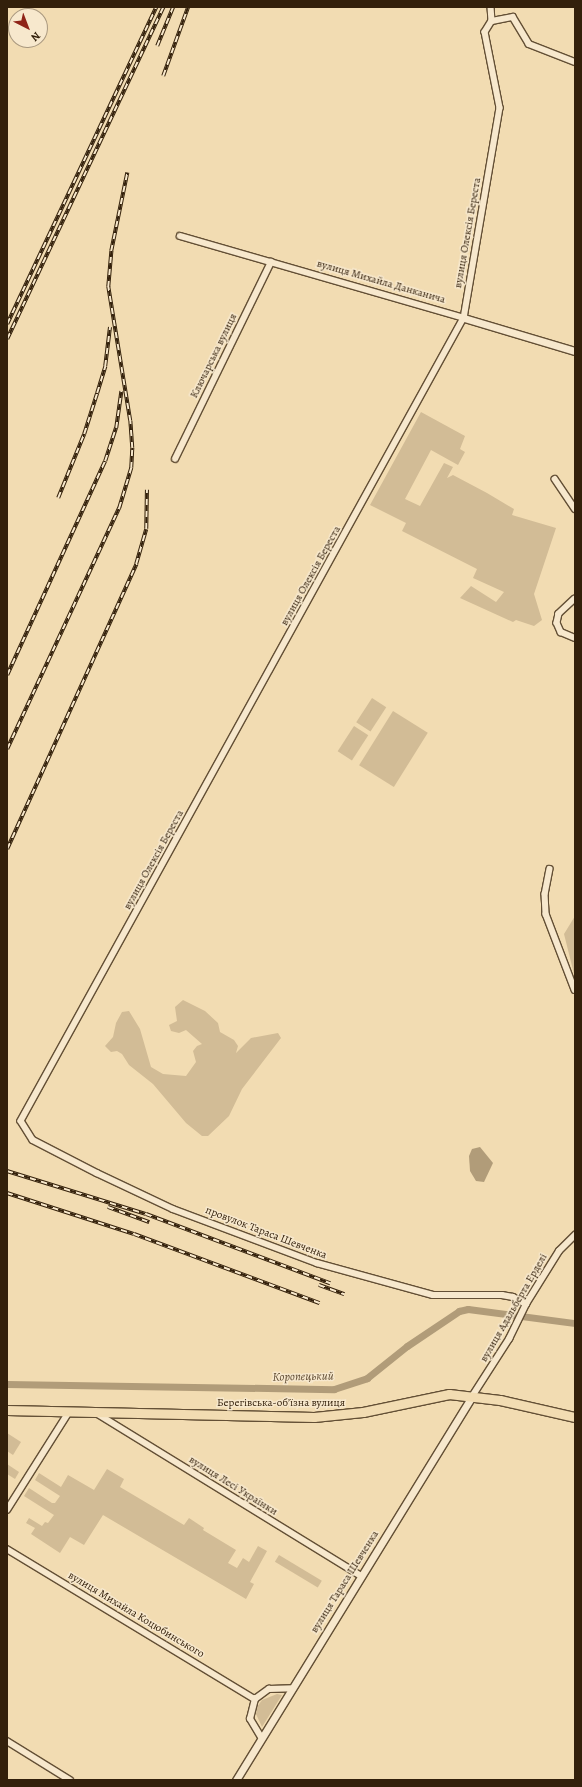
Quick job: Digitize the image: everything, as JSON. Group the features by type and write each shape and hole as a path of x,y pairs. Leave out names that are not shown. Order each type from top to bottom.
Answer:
{"highway":[{"name":"Берегівська-обʼїзна вулиця","path":"7,1410 341,1416 441,1395 473,1395 575,1417"}],"street":[{"name":"вулиця Олексія Береста","path":"21,1121 464,318 500,108 486,32 492,21 491,7"},
{"path":"492,21 512,17 529,44 575,62"},
{"name":"вулиця Михайла Данканича","path":"180,236 574,349"},
{"name":"Ключарська вулиця","path":"175,459 271,262"},
{"path":"555,479 575,509"},
{"path":"575,599 559,614 557,623 561,632 575,638"},
{"path":"550,869 545,894 546,914 575,990"},
{"name":"провулок Тараса Шевченка","path":"21,1121 33,1140 174,1210 317,1263 433,1295 502,1295 513,1297 525,1307"},
{"name":"вулиця Адальберта Ерделі","path":"473,1395 519,1321 525,1307 564,1243 575,1235"},
{"name":"вулиця Тараса Шевченка","path":"236,1780 473,1395"},
{"path":"7,1510 69,1412"},
{"name":"вулиця Лесі Українки","path":"95,1412 362,1576"},
{"name":"вулиця Михайла Коцюбинського","path":"7,1549 255,1699"},
{"path":"262,1739 250,1719 255,1699 269,1689 293,1688"},
{"path":"7,1741 70,1780"}],"shaded area":[{"path":"421,412 465,436 460,449 465,452 458,465 431,450 405,499 420,506 444,463 453,467 447,478 453,475 487,493 514,509 512,515 556,528 534,594 542,620 534,626 516,620 513,622 460,598 471,586 496,602 504,592 473,578 477,569 402,531 406,523 370,505"},
{"path":"372,698 386,707 370,732 356,722"},
{"path":"393,711 428,733 394,787 359,765"},
{"path":"354,726 368,735 352,760 338,751"},
{"path":"575,916 575,978 564,934"},
{"path":"183,1000 205,1011 218,1023 220,1032 234,1040 238,1046 236,1053 251,1038 278,1033 281,1038 242,1089 229,1116 208,1136 202,1136 186,1123 153,1084 129,1065 122,1054 117,1051 111,1052 105,1046 113,1037 116,1023 122,1012 129,1011 140,1029 151,1067 163,1074 186,1076 196,1062 193,1051 197,1046 202,1044 186,1030 179,1033 171,1031 169,1025 177,1021 175,1007"},
{"path":"480,1147 493,1163 484,1182 476,1181 470,1171 469,1156 472,1149"},
{"path":"7,1433 21,1442 13,1455 7,1451"},
{"path":"7,1464 19,1472 15,1479 7,1474"},
{"path":"107,1469 124,1479 120,1487 184,1525 189,1518 204,1528 203,1530 236,1550 228,1563 237,1568 243,1558 249,1562 258,1546 267,1551 250,1582 254,1584 246,1599 103,1515 84,1545 70,1537 60,1553 31,1534 35,1528 26,1523 29,1518 42,1526 45,1522 48,1523 54,1515 24,1496 29,1488 52,1503 55,1503 60,1496 35,1480 39,1473 61,1487 68,1475 94,1490"},
{"path":"279,1555 322,1581 318,1588 275,1562"},
{"path":"277,1694 282,1695 262,1727 256,1714 257,1707 262,1700"}],"waterway":[{"name":"Коропецький","path":"7,1384 334,1389 367,1378 407,1346 459,1311 468,1309 575,1323"}],"railway":[{"path":"7,324 156,7"},
{"path":"7,339 163,7"},
{"path":"157,46 173,7"},
{"path":"163,76 188,7"},
{"path":"7,749 119,508 131,468 132,448 130,421 108,287 111,251 127,173"},
{"path":"58,498 84,434 97,393 105,366 110,327"},
{"path":"7,675 105,461 116,428 121,391"},
{"path":"7,849 136,564 146,529 147,490"},
{"path":"7,1171 146,1214 330,1283"},
{"path":"7,1193 134,1234 320,1303"},
{"path":"108,1207 149,1222"},
{"path":"319,1285 344,1294"}]}
